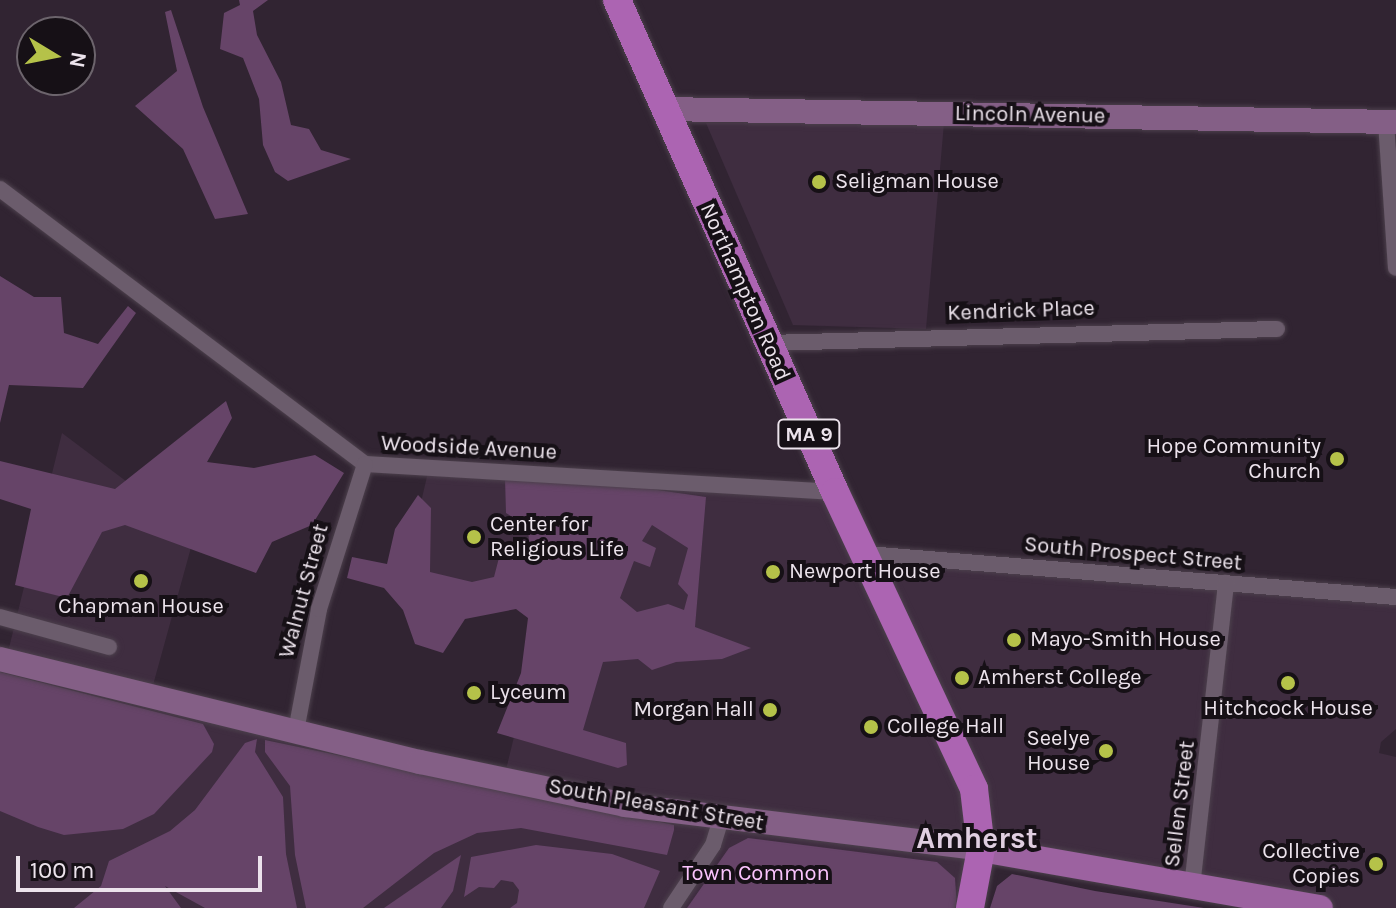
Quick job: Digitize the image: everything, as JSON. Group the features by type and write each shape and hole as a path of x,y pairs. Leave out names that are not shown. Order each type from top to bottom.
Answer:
{"highway":[{"name":"Northampton Road","path":"617,0 835,492 867,554 974,789 981,849"},
{"name":"MA 9","path":"970,908 981,849"}],"main road":[{"name":"Lincoln Avenue","path":"664,109 1391,122"},
{"name":"South Pleasant Street","path":"0,659 420,762 721,819 981,849 1320,908"}],"street":[{"path":"1391,122 1396,268"},
{"name":"Woodside Avenue","path":"0,189 365,464 835,492"},
{"name":"Kendrick Place","path":"768,343 1277,329"},
{"name":"Walnut Street","path":"296,731 319,609 365,464"},
{"name":"South Prospect Street","path":"867,554 1396,597"},
{"name":"Sellen Street","path":"1192,887 1226,583"},
{"path":"0,617 109,647"},
{"path":"671,908 713,845 721,819"}],"shaded area":[{"path":"706,123 944,123 926,329 793,325"},
{"name":"Amherst College","path":"62,433 195,533 150,696 504,778 546,605 403,579 429,468 835,492 867,554 1396,597 1396,729 1381,742 1379,753 1396,757 1396,908 1321,908 982,849 970,908 0,908 0,659 6,660"}],"green space":[{"path":"239,0 268,0 253,11 257,35 281,82 291,125 309,129 321,150 351,159 288,181 275,172 263,145 259,99 243,58 220,49 224,13 240,5"},
{"path":"171,10 203,107 248,214 215,219 183,149 135,106 177,71 165,12"},
{"path":"0,276 34,297 61,297 64,333 98,344 128,306 136,313 83,388 9,385 0,423"},
{"path":"226,401 232,418 207,462 254,468 315,455 344,473 312,525 272,542 256,573 125,525 102,532 67,598 15,585 31,509 0,499 0,461 115,489"},
{"path":"505,478 616,484 706,497 695,627 751,648 722,659 676,662 652,670 638,659 603,662 583,730 626,743 627,765 618,768 497,733 521,673 528,618 516,609 465,619 443,653 415,644 403,610 384,588 347,578 352,557 387,564 395,529 418,495 431,508 430,572 472,582 494,577 501,550 529,542 528,527 506,513","holes":["652,525 688,548 678,584 688,595 684,610 668,604 637,612 620,598 634,561 650,567 656,548 642,541"]},
{"path":"0,672 203,724 214,744 212,752 154,814 123,829 64,835 38,827 0,811"},
{"path":"257,739 255,752 283,797 286,854 297,908 205,908 165,886 181,908 74,908 101,886 109,861 170,831 195,810 245,743"},
{"path":"265,740 674,825 674,830 667,855 521,828 477,833 434,853 363,908 306,908 295,855 290,786 265,752"},
{"name":"Town Common","path":"748,838 937,862 955,878 957,908 687,908 729,848"},
{"path":"536,845 612,854 660,871 644,908 510,908 517,903 519,890 513,882 501,880 494,888 479,887 464,897 471,857"},
{"path":"461,855 453,891 441,908 384,908"},
{"path":"1012,874 1204,908 990,908 997,886"}],"place":[{"name":"Seligman House","path":"819,182"},
{"name":"Hope Community Church","path":"1337,459"},
{"name":"Center for Religious Life","path":"474,537"},
{"name":"Newport House","path":"773,572"},
{"name":"Chapman House","path":"141,581"},
{"name":"Mayo-Smith House","path":"1014,640"},
{"name":"Amherst College","path":"962,678"},
{"name":"Hitchcock House","path":"1288,683"},
{"name":"Lyceum","path":"474,693"},
{"name":"Morgan Hall","path":"770,710"},
{"name":"College Hall","path":"871,727"},
{"name":"Seelye House","path":"1106,751"},
{"name":"Collective Copies","path":"1376,864"}],"district":[{"name":"Amherst","path":"977,838"}]}
